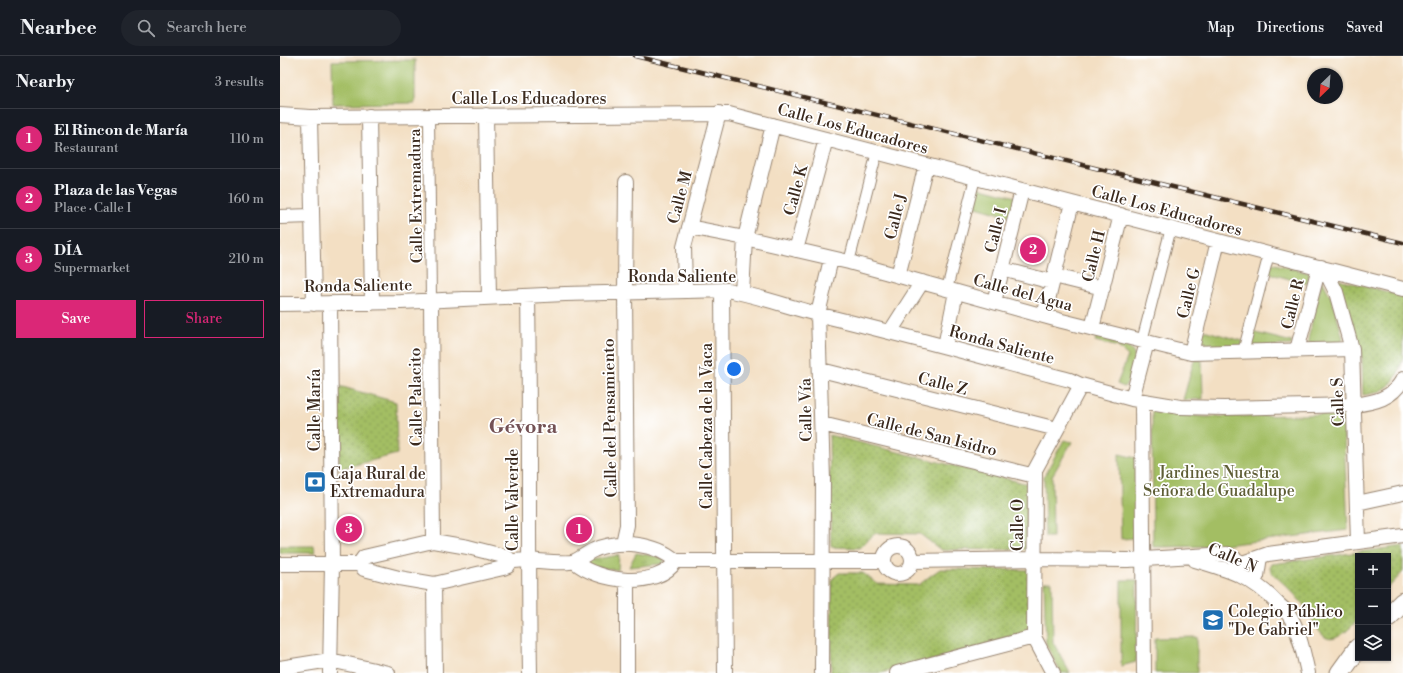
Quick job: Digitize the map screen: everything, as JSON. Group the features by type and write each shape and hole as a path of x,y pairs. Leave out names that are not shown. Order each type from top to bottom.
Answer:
{"main road":[{"path":"1391,614 1403,602"},
{"path":"1340,673 1355,652"}],"street":[{"name":"Calle M","path":"685,291 684,247 719,113"},
{"name":"Calle Los Educadores","path":"280,115 310,117 729,114 1403,289"},
{"path":"486,115 489,298"},
{"path":"370,116 372,303"},
{"name":"Calle Extremadura","path":"429,116 431,300"},
{"path":"310,117 314,304"},
{"path":"742,293 745,238 773,125"},
{"name":"Calle K","path":"796,250 826,139"},
{"path":"849,262 877,152"},
{"name":"Calle J","path":"898,276 926,165"},
{"path":"944,346 951,290 976,178"},
{"name":"Calle del Pensamiento","path":"623,543 627,525 625,292 626,182"},
{"name":"Calle I","path":"994,302 1022,190"},
{"path":"1044,316 1072,203"},
{"name":"Calle H","path":"1092,328 1121,215"},
{"path":"280,216 312,216"},
{"name":"Calle del Agua","path":"689,227 745,238 849,262 1044,316 1191,353 1352,349"},
{"path":"1144,673 1143,559 1137,400 1144,341 1171,228"},
{"name":"Calle G","path":"1191,353 1218,241"},
{"path":"1244,352 1269,254"},
{"name":"Calle Vía","path":"822,673 822,424 818,314 831,259"},
{"name":"Calle S","path":"1321,267 1327,274 1336,292 1352,349 1358,542"},
{"name":"Calle R","path":"1297,350 1317,275 1321,267"},
{"path":"1002,270 1103,288"},
{"path":"890,332 922,282"},
{"name":"Ronda Saliente","path":"280,304 372,303 625,292 722,290 742,293 944,346 1070,380 1081,385 1137,400 1180,407 1224,408 1354,405 1374,402 1386,397 1395,390 1403,378"},
{"name":"Calle Cabeza de la Vaca","path":"722,290 725,673"},
{"name":"Calle Valverde","path":"528,296 530,426 530,673"},
{"name":"Calle Palacito","path":"431,300 433,540"},
{"name":"Calle María","path":"330,303 332,564 330,666"},
{"name":"Calle Z","path":"821,370 1057,429"},
{"name":"Calle O","path":"1053,673 1034,637 1034,470 1081,385"},
{"name":"Calle de San Isidro","path":"822,424 1034,476"},
{"path":"1357,503 1403,493"},
{"path":"1239,568 1268,554 1403,536"},
{"path":"360,564 364,557 433,540 503,556 508,558 510,562"},
{"path":"575,562 585,554 603,546 623,543 639,545 664,553 676,561 884,561"},
{"path":"896,546 900,546 908,550 912,561 910,569 898,575 886,569 884,561 888,550 896,546"},
{"name":"Calle N","path":"912,561 1034,559 1128,560 1187,557 1226,569 1239,568 1271,596 1289,615 1295,626 1307,673"},
{"path":"1257,576 1260,557"},
{"path":"360,564 364,569 399,578 434,584 503,568 508,566 510,562 529,560 575,562 589,572 613,579 627,580 657,576 666,572 676,561"},
{"path":"280,564 360,564"},
{"path":"1239,568 1257,576 1268,585 1289,615"},
{"path":"627,580 627,673"},
{"path":"434,584 435,673"},
{"path":"897,673 1034,637"},
{"path":"280,668 330,666 388,673"}],"green space":[{"path":"415,60 415,103 333,104 332,61"},
{"path":"978,187 1016,197 1011,217 973,206"},
{"path":"1271,263 1310,273 1307,284 1268,273"},
{"path":"1338,279 1403,296 1403,357 1401,366 1395,379 1386,388 1372,394 1363,395 1362,358 1358,339"},
{"path":"1322,280 1332,299 1343,338 1340,344 1310,344 1308,339"},
{"path":"1203,330 1243,341 1241,347 1200,346"},
{"path":"1252,332 1292,342 1291,345 1249,347"},
{"path":"1097,336 1118,342 1130,348 1133,353 1135,359 1133,370 1124,387 1117,384 1128,356 1118,347 1095,341"},
{"path":"1194,360 1202,360 1203,399 1183,400"},
{"path":"339,386 396,402 397,454 339,469"},
{"name":"Jardines Nuestra Señora de Guadalupe","path":"1152,411 1205,417 1343,414 1348,530 1216,546 1153,547"},
{"path":"829,435 1028,484 1030,549 941,550 920,534 875,533 859,548 831,547"},
{"path":"1064,440 1072,442 1052,476 1053,537 1045,537 1044,476"},
{"path":"1119,454 1136,458 1136,538 1121,539"},
{"path":"280,546 314,546 315,553 280,553"},
{"path":"1403,546 1403,572 1391,585 1391,553 1355,553 1355,623 1337,637 1330,639 1319,631 1302,603 1271,572 1270,568 1272,564"},
{"path":"636,553 660,557 665,561 661,564 629,567"},
{"path":"619,555 618,570 591,566 585,561"},
{"path":"940,569 1030,570 1031,636 881,673 831,673 832,579 839,573 863,573 877,584 919,585"},
{"path":"1121,580 1137,580 1136,662 1121,666"},
{"path":"1044,582 1052,582 1053,642 1070,673 1061,673 1046,644"},
{"path":"1197,637 1197,673 1155,673 1155,638"}],"railway":[{"path":"635,56 1403,243"}],"place":[{"name":"Plaza de las Vegas","path":"1033,250"},
{"name":"Caja Rural de Extremadura","path":"315,482"},
{"name":"DÍA","path":"349,529"},
{"name":"El Rincon de María","path":"579,530"},
{"name":"Colegio Público \"De Gabriel\"","path":"1213,620"}],"district":[{"name":"Gévora","path":"523,426"}]}
